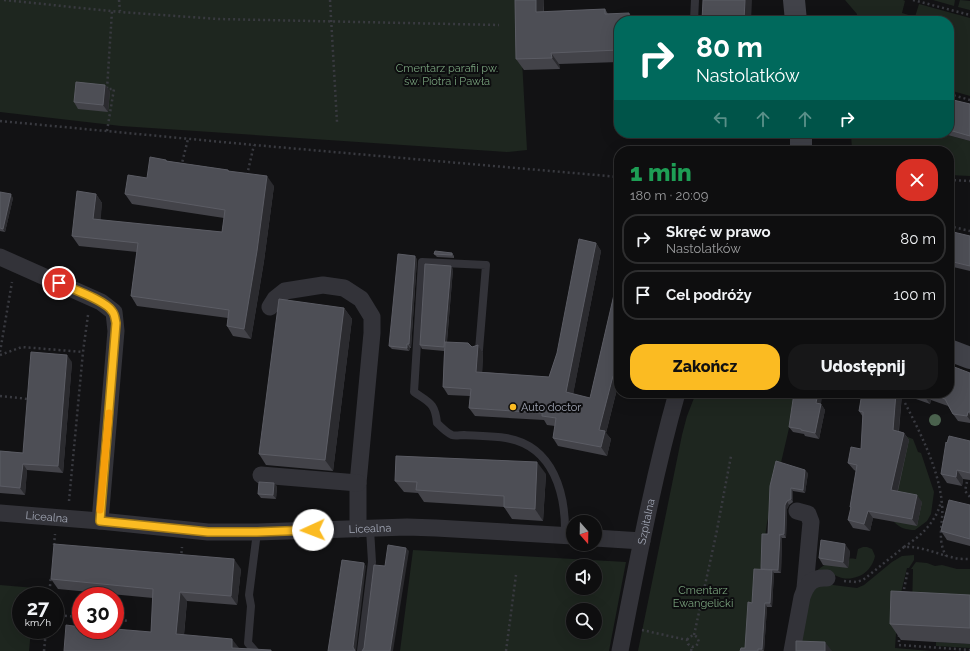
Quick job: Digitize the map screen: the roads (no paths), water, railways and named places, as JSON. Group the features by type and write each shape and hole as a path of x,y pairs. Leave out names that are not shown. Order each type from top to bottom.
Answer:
{"street":[{"path":"794,0 796,16"},
{"path":"0,257 100,302 114,312 116,331 100,521"},
{"path":"270,307 275,299 286,291 323,285 344,288 360,299 372,317 372,333 358,483 364,529"},
{"path":"954,352 970,358"},
{"name":"Szpitalna","path":"620,651 642,541 668,424 676,398"},
{"path":"261,475 358,483"},
{"path":"792,651 805,588 811,522 808,514 797,511"},
{"name":"Licealna","path":"0,513 208,532 257,532 407,527 566,536"},
{"path":"602,538 642,541"},
{"path":"805,588 818,578 827,578"}],"lane":[{"path":"694,16 695,0"},
{"path":"479,350 486,265 422,262 414,392 430,403 436,411 437,423 451,435 507,438 530,447 544,458 555,475 562,493 566,520"},
{"path":"361,651 372,562 364,529"},
{"path":"255,651 248,643 252,606 249,595 257,532"}],"place":[{"name":"Auto doctor","path":"513,407"}],"park label":[{"name":"Cmentarz parafii pw. św. Piotra i Pawła","path":"447,74"},
{"name":"Cmentarz Ewangelicki","path":"703,596"}]}
